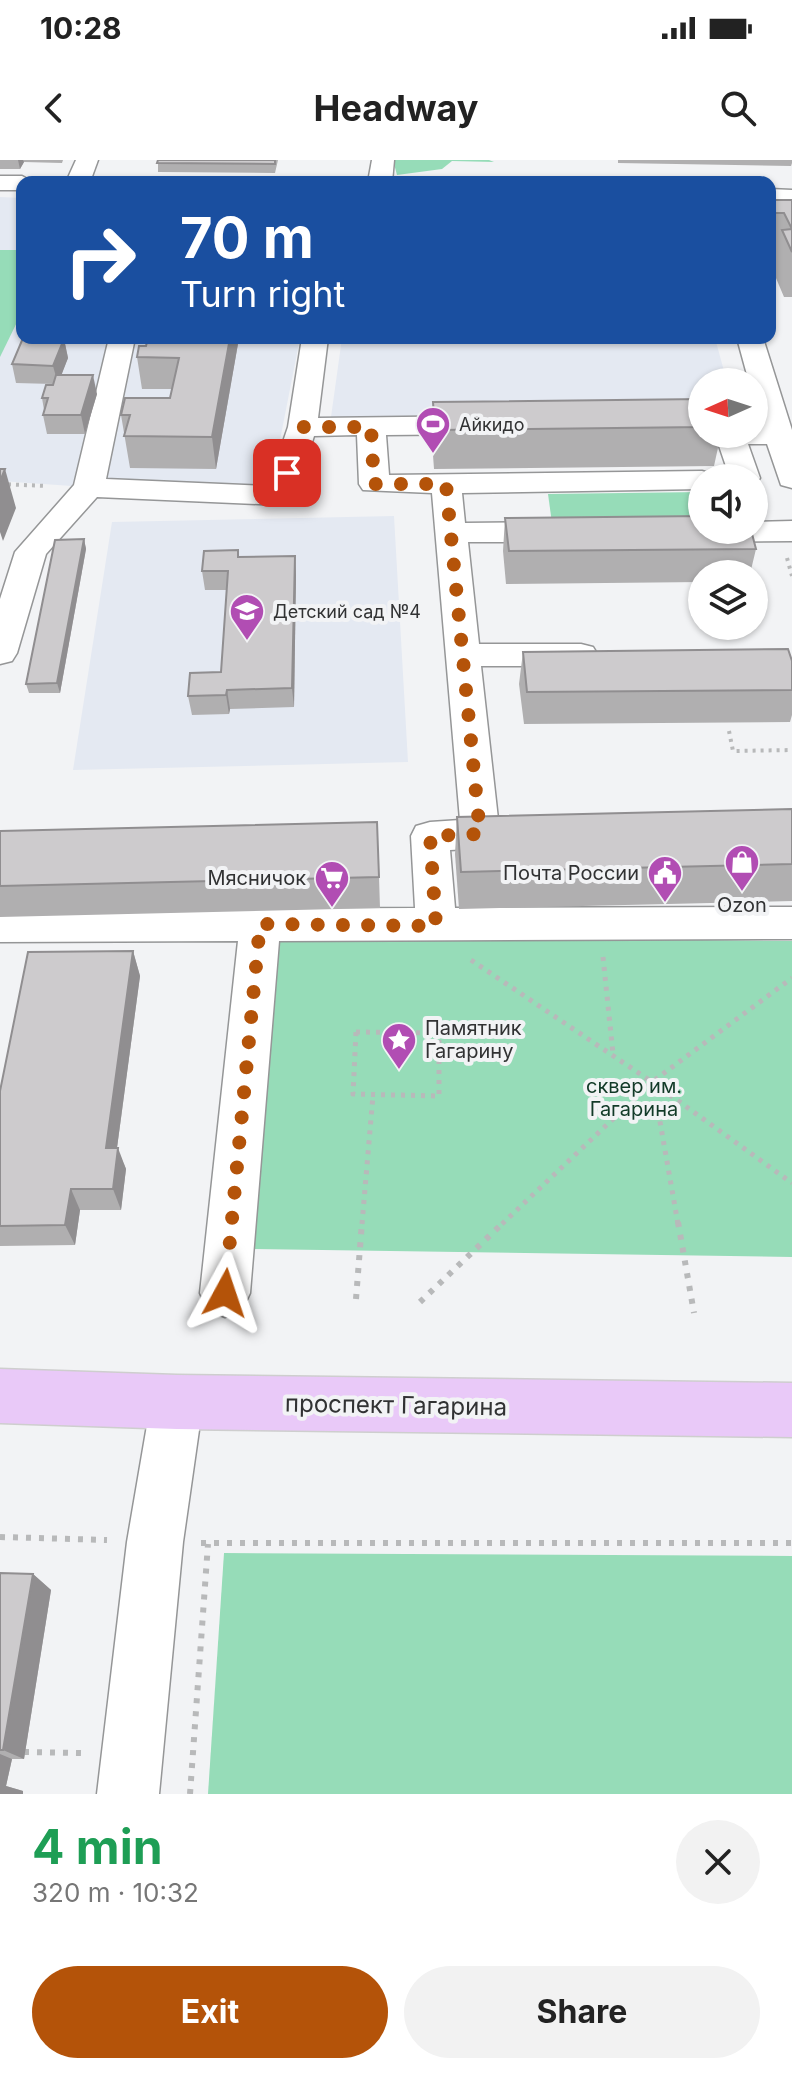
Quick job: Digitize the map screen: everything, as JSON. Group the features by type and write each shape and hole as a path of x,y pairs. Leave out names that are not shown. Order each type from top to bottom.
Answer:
{"main road":[{"name":"проспект Гагарина","path":"0,1396 177,1402 792,1410"}],"street":[{"path":"0,653 16,551 89,487 121,344"},
{"path":"89,487 280,496 302,427 314,344"},
{"path":"752,344 792,479"},
{"path":"302,427 513,425"},
{"path":"371,427 374,484 688,480"},
{"path":"768,435 779,435"},
{"path":"446,484 480,834"},
{"path":"669,532 792,531"},
{"path":"450,533 591,532"},
{"path":"462,655 619,655"},
{"path":"428,926 430,836 542,832"},
{"path":"0,926 792,923"},
{"path":"225,1293 260,924"},
{"path":"130,1774 181,1543 177,1402"}],"path":[{"path":"729,731 733,751 792,750"},
{"path":"600,925 613,1055"},
{"path":"428,926 792,1183"},
{"path":"420,1302 652,1082 792,978"},
{"path":"356,1032 439,1033 439,1096 373,1095 353,1094 356,1032"},
{"path":"652,1082 694,1313"},
{"path":"356,1299 373,1095"},
{"path":"0,1537 181,1543 792,1543"},
{"path":"181,1543 190,1794"},
{"path":"24,1752 130,1774"}],"shaded area":[{"path":"0,197 16,198 16,344 299,344 271,486 115,489 0,481"},
{"path":"341,344 717,344 723,368 688,368 688,416 331,417"},
{"name":"Детский сад №4","path":"394,516 408,762 73,770 112,522"}],"green space":[{"path":"393,160 489,160 494,162 452,161 442,169 397,175"},
{"path":"0,250 16,250 16,324 0,357"},
{"path":"688,492 688,521 552,523 548,494"},
{"name":"сквер им. Гагарина","path":"276,935 792,941 792,1257 249,1249"},
{"path":"224,1553 792,1556 792,1794 208,1794"}],"building":[{"path":"158,160 275,160 275,164 157,163"},
{"path":"776,200 792,200 792,229 784,213 776,213"},
{"path":"792,229 792,252 782,230"},
{"path":"20,344 62,344 53,366 12,364"},
{"path":"229,344 212,437 124,436 130,415 121,415 125,398 170,398 179,358 137,357 139,346"},
{"path":"56,375 93,375 81,415 43,415 48,398 42,398 46,385 53,385"},
{"path":"688,399 688,427 435,430 433,402"},
{"path":"688,516 688,544 755,544 756,549 509,551 505,518"},
{"path":"84,539 57,683 26,684 55,540"},
{"path":"238,550 238,557 295,556 292,688 227,690 226,695 188,696 190,673 221,672 228,571 202,571 204,551"},
{"path":"788,649 792,661 792,690 527,692 523,652"},
{"path":"792,809 792,864 461,872 457,817"},
{"path":"377,822 379,877 0,886 0,831"},
{"path":"133,951 106,1148 118,1148 113,1189 71,1189 65,1225 0,1226 0,1091 28,952"},
{"path":"0,1573 33,1574 3,1750 0,1750"}],"place":[{"name":"Айкидо","path":"433,455"},
{"name":"Детский сад №4","path":"247,642"},
{"name":"Ozon","path":"742,893"},
{"name":"Почта России","path":"665,904"},
{"name":"Мясничок","path":"332,909"},
{"name":"Памятник Гагарину","path":"399,1071"}],"route":[{"path":"225,1293 260,924 436,926 430,836 480,834 446,484 374,484 371,427 302,427 287,473"}]}
